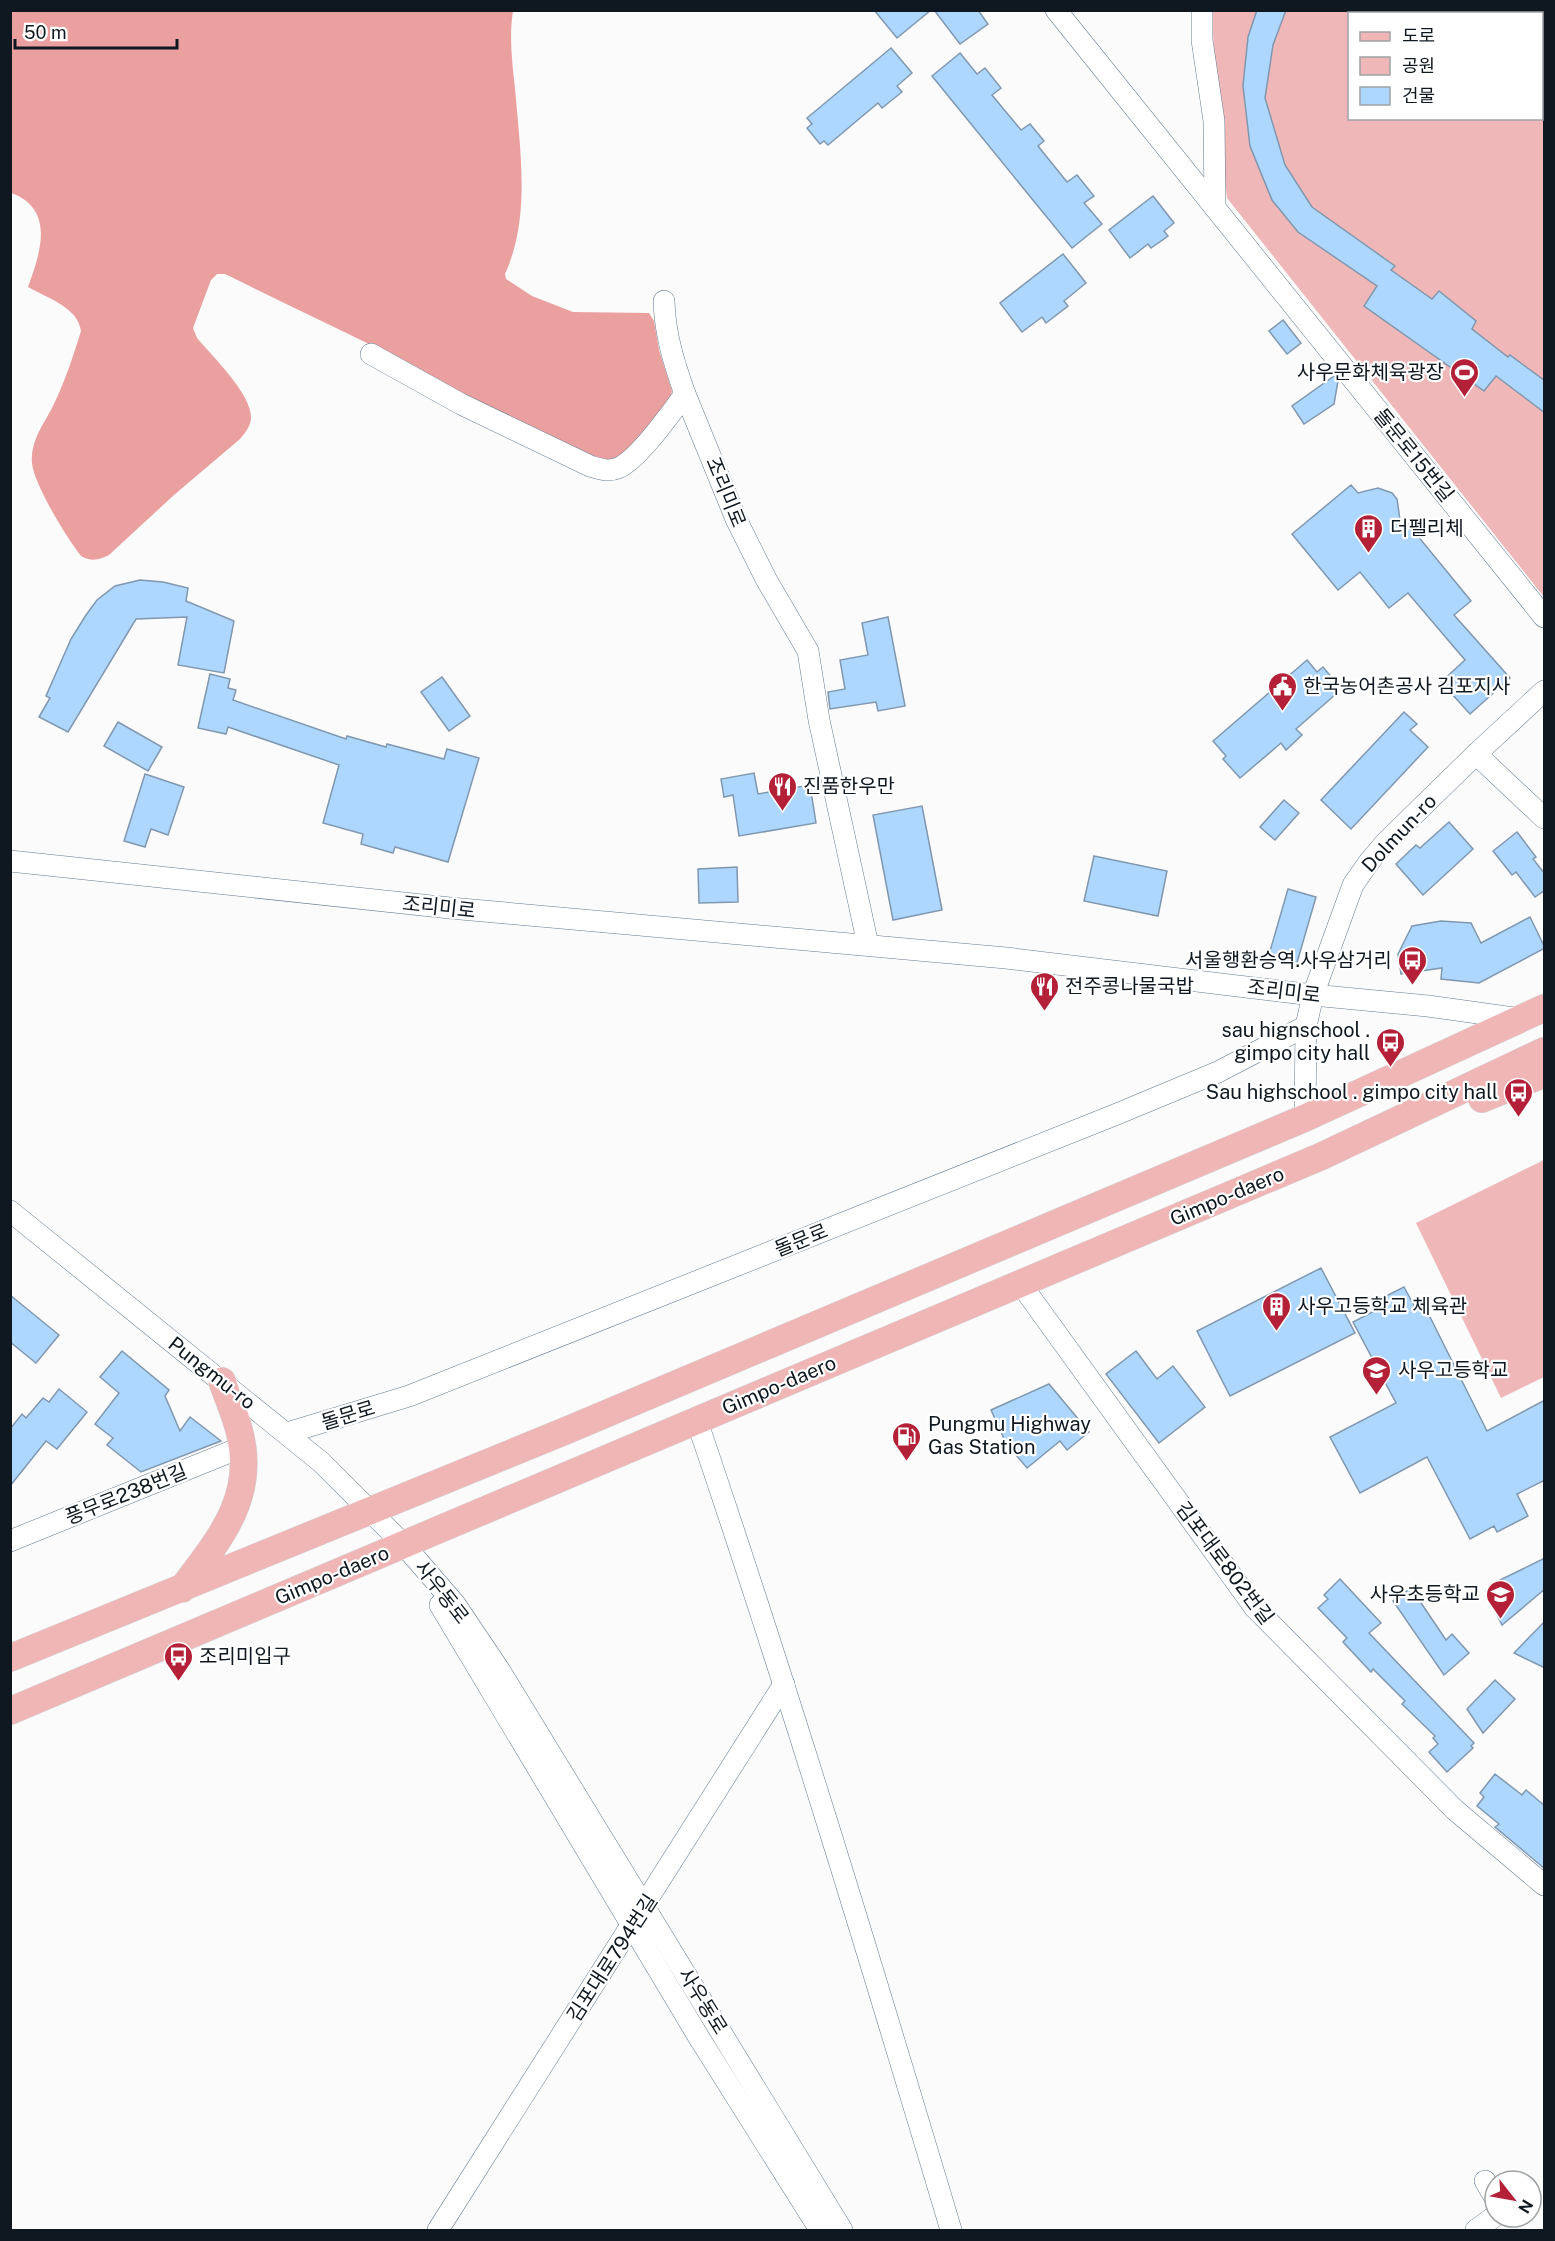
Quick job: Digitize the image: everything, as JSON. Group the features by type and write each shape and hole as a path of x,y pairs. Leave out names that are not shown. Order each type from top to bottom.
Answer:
{"main road":[{"name":"Gimpo-daero","path":"10,1658 570,1429 1305,1118 1538,1011"},
{"name":"Gimpo-daero","path":"10,1711 1322,1156 1545,1051"},
{"path":"1322,1156 1483,1099 1545,1074"},
{"path":"182,1589 219,1540 236,1509 243,1484 244,1461 240,1435 222,1381"}],"street":[{"name":"돌문로15번길","path":"1056,10 1545,617"},
{"path":"1202,10 1202,40 1214,121 1215,208"},
{"name":"조리미로","path":"664,301 665,323 672,359 740,529 808,651 819,720 868,945"},
{"path":"372,354 490,418 590,466 607,471 620,467 632,459 685,394"},
{"name":"Dolmun-ro","path":"1305,1118 1306,1026 1313,995 1353,885 1385,843 1476,754 1545,691"},
{"path":"1476,754 1545,818"},
{"name":"조리미로","path":"10,861 450,908 1006,958 1313,995 1428,1006 1538,1011"},
{"name":"돌문로","path":"287,1433 409,1396 1107,1119 1218,1072 1306,1026"},
{"name":"Pungmu-ro","path":"10,1211 287,1433 321,1462 404,1545"},
{"name":"김포대로802번길","path":"1020,1283 1255,1608 1455,1810 1545,1885"},
{"path":"697,1420 784,1684 951,2230"},
{"name":"풍무로238번길","path":"10,1541 242,1447"},
{"name":"사우동로","path":"404,1545 454,1604 500,1671 842,2230"},
{"name":"사우동로","path":"404,1545 631,1925 820,2230"},
{"name":"김포대로794번길","path":"438,2230 784,1684"}],"green space":[{"name":"사우문화체육광장","path":"1212,11 1544,11 1544,597 1227,198 1216,96"},
{"path":"1544,1160 1544,1377 1501,1398 1416,1223"}],"shaded area":[{"path":"11,11 513,11 511,49 522,183 518,230 505,274 506,279 532,296 573,312 649,313 654,321 659,350 672,391 670,399 643,434 626,451 610,460 596,458 545,436 414,366 225,274 217,274 211,280 193,328 197,338 230,376 246,399 251,419 248,427 240,439 174,495 109,555 95,560 81,556 45,497 32,463 35,441 60,390 81,331 79,323 68,309 28,287 37,261 41,234 34,210 25,200 11,193"}],"building":[{"path":"874,10 931,10 897,38"},
{"path":"934,10 978,10 988,24 960,44"},
{"path":"1257,10 1286,10 1273,45 1265,98 1285,165 1312,207 1395,266 1391,270 1432,299 1439,291 1476,321 1472,329 1508,357 1510,355 1545,381 1545,413 1496,376 1484,391 1364,306 1377,286 1298,232 1272,200 1250,146 1243,86 1248,37"},
{"path":"891,48 912,73 897,86 902,92 882,108 878,103 828,145 824,141 820,144 807,128 812,124 807,118"},
{"path":"960,53 977,74 985,68 1001,88 992,95 1021,130 1030,124 1044,141 1038,146 1067,182 1077,175 1094,196 1084,203 1102,224 1072,248 932,76"},
{"path":"1153,196 1174,223 1164,231 1168,236 1151,248 1148,244 1130,258 1109,230"},
{"path":"1063,254 1086,283 1064,301 1068,306 1046,323 1042,317 1022,332 1000,303"},
{"path":"1283,320 1301,343 1287,354 1269,331"},
{"path":"1334,376 1338,381 1334,404 1304,424 1292,406"},
{"name":"더펠리체","path":"1351,485 1358,493 1378,488 1392,493 1397,499 1400,520 1408,524 1471,601 1454,615 1510,678 1470,714 1441,682 1465,660 1408,593 1389,608 1360,572 1338,590 1292,534"},
{"path":"140,580 163,582 188,588 186,601 234,621 224,673 178,665 187,617 136,619 68,732 39,717 50,698 46,696 71,639 97,600 115,586"},
{"path":"888,617 905,706 878,711 876,702 830,709 828,692 845,689 840,660 868,655 862,623"},
{"name":"한국농어촌공사 김포지사","path":"1307,660 1317,672 1323,667 1333,679 1328,684 1336,694 1296,729 1302,735 1286,750 1281,743 1240,778 1223,759 1226,756 1213,741"},
{"path":"210,674 230,679 228,688 236,690 233,700 346,739 347,736 386,747 387,744 444,759 447,749 479,758 448,862 395,847 393,853 361,844 363,834 323,823 339,765 228,727 226,734 198,728"},
{"path":"442,677 470,716 449,731 421,692"},
{"path":"1404,712 1417,724 1410,730 1428,747 1351,829 1321,800"},
{"path":"118,722 162,747 148,771 104,746"},
{"path":"754,773 758,794 810,785 816,823 739,836 733,795 724,797 721,779"},
{"path":"145,774 184,787 168,835 151,829 145,847 124,841"},
{"path":"1284,800 1299,813 1275,840 1260,827"},
{"path":"922,806 942,910 893,920 873,815"},
{"path":"1449,822 1473,849 1423,895 1396,864 1416,845 1420,848"},
{"path":"1517,832 1536,857 1533,859 1545,874 1545,890 1535,897 1516,872 1512,875 1493,851"},
{"path":"1094,856 1167,871 1158,916 1084,901"},
{"path":"737,867 738,902 699,903 698,869"},
{"path":"1288,889 1316,897 1296,966 1268,958"},
{"path":"1530,917 1545,948 1479,983 1441,979 1442,968 1401,974 1398,954 1412,926 1441,921 1471,923 1481,943"},
{"name":"사우고등학교 체육관","path":"1321,1268 1355,1333 1230,1396 1197,1331"},
{"name":"사우고등학교","path":"1404,1287 1416,1309 1424,1305 1487,1431 1545,1400 1545,1480 1517,1494 1528,1516 1497,1532 1494,1526 1470,1539 1427,1457 1360,1493 1330,1437 1396,1403 1353,1322 1386,1305 1382,1298"},
{"path":"10,1295 59,1335 36,1363 10,1342"},
{"path":"122,1351 169,1390 165,1396 180,1431 190,1417 221,1441 141,1472 107,1445 113,1438 95,1424 119,1393 100,1377"},
{"path":"1136,1351 1157,1379 1173,1366 1205,1407 1159,1443 1106,1374"},
{"path":"1049,1384 1089,1432 1067,1450 1060,1441 1027,1468 1006,1443 991,1410"},
{"path":"59,1389 87,1412 57,1449 46,1441 10,1486 10,1429 22,1414 26,1418 43,1398 49,1402"},
{"path":"1545,1558 1545,1589 1502,1625 1496,1613 1498,1581"},
{"path":"1340,1579 1381,1623 1369,1633 1474,1743 1471,1746 1473,1748 1447,1772 1429,1752 1438,1744 1433,1738 1435,1736 1402,1704 1405,1701 1373,1669 1371,1672 1343,1642 1347,1638 1318,1608 1328,1599 1324,1595"},
{"path":"1411,1588 1446,1640 1452,1634 1469,1653 1444,1675 1393,1601"},
{"path":"1545,1621 1545,1668 1514,1653"},
{"path":"1495,1680 1515,1699 1483,1733 1467,1709"},
{"path":"1495,1774 1522,1795 1526,1790 1545,1806 1545,1869 1495,1827 1499,1824 1477,1806 1484,1797 1480,1793"}],"place":[{"name":"사우문화체육광장","path":"1465,398"},
{"name":"더펠리체","path":"1369,554"},
{"name":"한국농어촌공사 김포지사","path":"1282,712"},
{"name":"진품한우만","path":"782,812"},
{"name":"서울행환승역.사우삼거리","path":"1413,986"},
{"name":"전주콩나물국밥","path":"1044,1012"},
{"name":"sau hignschool . gimpo city hall","path":"1391,1068"},
{"name":"Sau highschool . gimpo city hall","path":"1519,1118"},
{"name":"사우고등학교 체육관","path":"1276,1332"},
{"name":"사우고등학교","path":"1377,1396"},
{"name":"Pungmu Highway Gas Station","path":"907,1462"},
{"name":"사우초등학교","path":"1501,1620"},
{"name":"조리미입구","path":"178,1682"}]}
